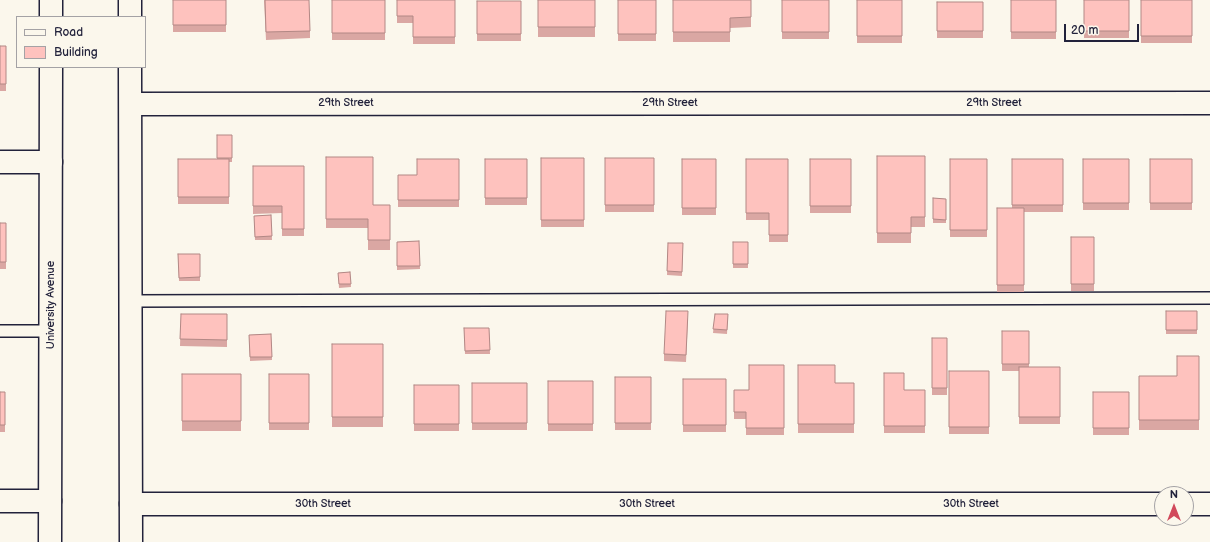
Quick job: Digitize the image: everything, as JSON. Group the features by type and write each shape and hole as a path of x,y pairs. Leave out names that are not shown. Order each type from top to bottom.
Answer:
{"street":[{"path":"51,0 51,16"},
{"path":"130,0 130,16"},
{"name":"University Avenue","path":"50,542 51,68"},
{"path":"130,68 131,542"},
{"name":"29th Street","path":"131,104 1210,103"},
{"path":"0,162 51,162"},
{"path":"0,501 50,501"},
{"name":"30th Street","path":"131,504 1154,504"},
{"path":"1194,504 1210,504"}],"lane":[{"path":"131,301 1210,298"},
{"path":"0,331 51,331"}],"building":[{"path":"173,0 226,0 226,25 173,25"},
{"path":"265,0 309,0 310,31 266,32"},
{"path":"332,0 385,0 385,33 332,33"},
{"path":"397,0 455,0 455,37 413,37 413,16 397,16"},
{"path":"538,0 595,0 595,27 538,27"},
{"path":"618,0 656,0 656,34 618,34"},
{"path":"673,0 751,0 751,17 730,18 730,32 673,32"},
{"path":"782,0 829,0 829,32 782,32"},
{"path":"857,0 902,0 902,36 857,36"},
{"path":"1011,0 1056,0 1056,32 1011,32"},
{"path":"1084,0 1129,0 1129,31 1084,31"},
{"path":"1141,0 1192,0 1192,36 1141,36"},
{"path":"477,1 521,1 521,34 477,34"},
{"path":"937,2 983,2 983,31 937,31"},
{"path":"0,46 6,46 6,84 0,84"},
{"path":"217,135 232,135 232,158 217,158"},
{"path":"877,156 925,156 925,217 911,217 911,233 877,233"},
{"path":"326,157 373,157 373,205 390,205 390,240 368,240 368,219 326,219"},
{"path":"541,158 584,158 584,220 541,220"},
{"path":"605,158 654,158 654,205 605,205"},
{"path":"178,159 229,159 229,197 178,197"},
{"path":"417,159 459,159 459,200 398,200 398,175 417,175"},
{"path":"485,159 527,159 527,198 485,198"},
{"path":"682,159 716,159 716,208 682,208"},
{"path":"746,159 788,159 788,235 769,235 769,213 746,213"},
{"path":"810,159 851,159 851,206 810,206"},
{"path":"950,159 987,159 987,230 950,230"},
{"path":"1012,159 1063,159 1063,205 1012,205"},
{"path":"1083,159 1129,159 1129,203 1083,203"},
{"path":"1150,159 1192,159 1192,203 1150,203"},
{"path":"253,166 304,166 304,229 282,229 282,206 253,206"},
{"path":"933,198 946,199 946,220 933,219"},
{"path":"997,208 1024,208 1024,285 997,285"},
{"path":"271,215 272,236 255,237 254,216"},
{"path":"0,223 6,223 6,262 0,262"},
{"path":"1071,237 1094,237 1094,284 1071,284"},
{"path":"419,241 420,266 397,266 397,242"},
{"path":"733,242 748,242 748,264 733,264"},
{"path":"668,243 683,243 682,272 667,271"},
{"path":"178,254 200,254 200,277 179,278"},
{"path":"350,272 351,284 339,284 338,273"},
{"path":"666,311 688,311 686,355 664,354"},
{"path":"1166,311 1197,311 1197,330 1166,330"},
{"path":"181,314 227,314 227,340 180,339"},
{"path":"715,314 728,314 727,330 713,329"},
{"path":"464,328 489,328 490,350 465,351"},
{"path":"1002,331 1029,331 1029,364 1002,364"},
{"path":"271,334 272,357 250,357 249,335"},
{"path":"932,338 947,338 947,388 932,388"},
{"path":"332,344 383,344 383,417 332,417"},
{"path":"1177,356 1199,356 1199,420 1139,420 1139,376 1177,376"},
{"path":"749,365 784,365 784,428 746,428 746,412 734,412 734,390 749,390"},
{"path":"798,365 835,365 835,383 854,383 854,424 798,424"},
{"path":"1019,367 1060,367 1060,417 1019,417"},
{"path":"949,371 989,371 989,427 949,427"},
{"path":"884,373 904,373 904,390 925,390 925,426 884,426"},
{"path":"182,374 241,374 241,421 182,421"},
{"path":"269,374 309,374 309,423 269,423"},
{"path":"615,377 651,377 651,423 615,423"},
{"path":"683,379 726,379 726,425 683,425"},
{"path":"548,381 593,381 593,424 548,424"},
{"path":"472,383 527,383 527,423 472,423"},
{"path":"414,385 459,385 459,424 414,424"},
{"path":"0,392 5,392 5,425 0,425"},
{"path":"1093,392 1129,392 1129,428 1093,428"}]}
